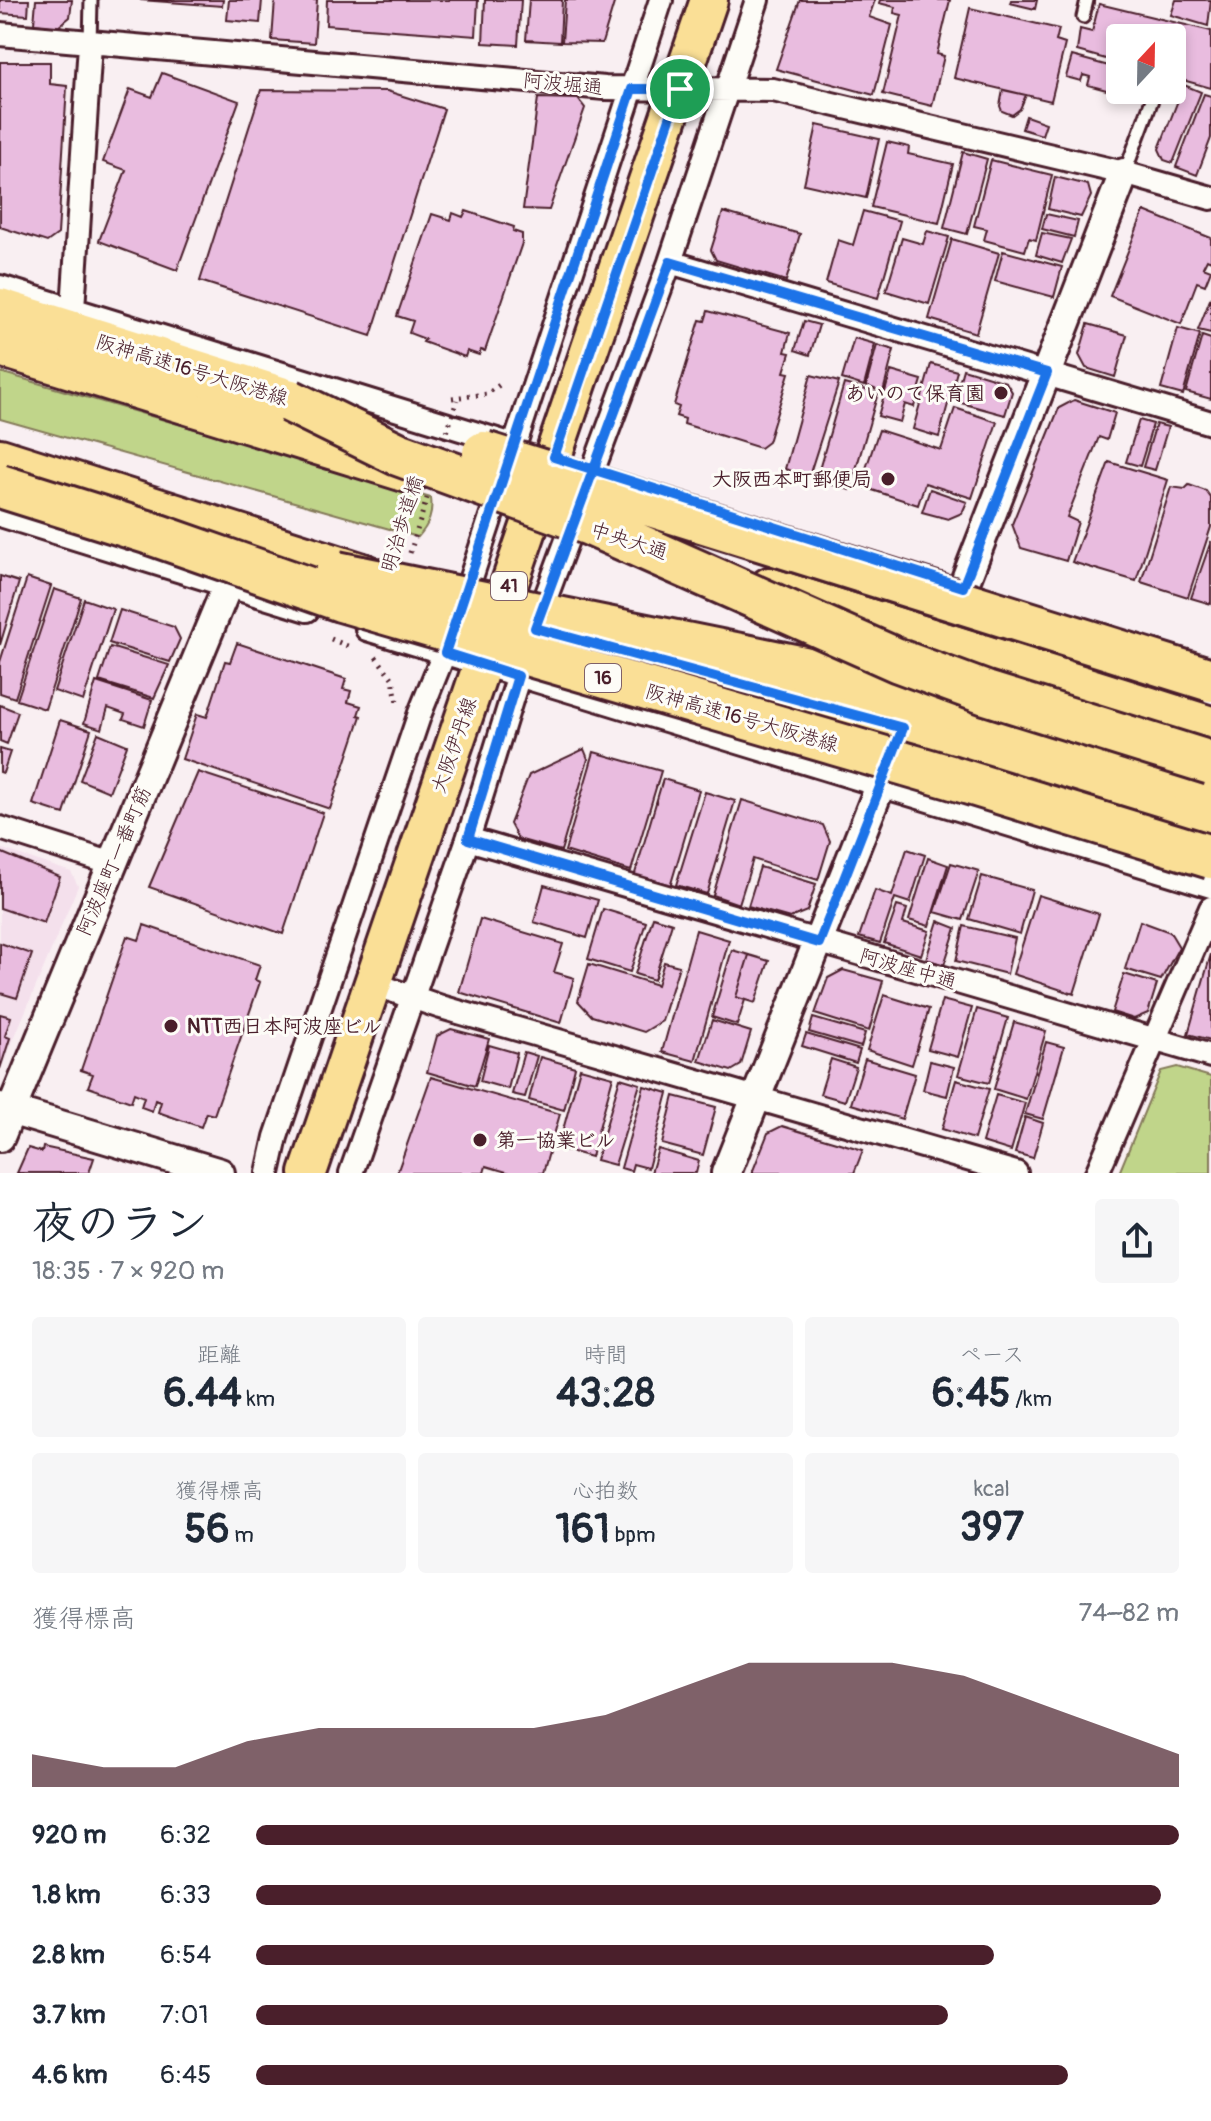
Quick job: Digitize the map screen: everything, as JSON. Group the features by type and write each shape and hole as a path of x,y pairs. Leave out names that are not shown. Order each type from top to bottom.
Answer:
{"highway":[{"name":"阪神高速16号大阪港線","path":"0,310 290,401 405,428 1211,680"},
{"path":"290,401 398,454 590,524 899,661 986,693 1211,763"},
{"name":"阪神高速16号大阪港線","path":"0,486 147,532 341,600 965,781 1209,856"},
{"path":"147,532 819,671 953,706 1211,787"}],"main road":[{"name":"大阪伊丹線","path":"308,1173 709,0"},
{"name":"中央大通","path":"0,348 573,523 1211,725"},
{"path":"0,457 498,617 903,728 1209,856"}],"street":[{"path":"268,1173 276,1137 414,728 462,605 661,0"},
{"path":"351,1173 468,839 518,676 591,469 670,262 757,0"},
{"name":"阿波堀通","path":"0,34 632,89 773,90 1124,173 1211,198"},
{"path":"73,309 90,44"},
{"path":"963,587 1124,173"},
{"path":"670,262 1211,423"},
{"path":"0,287 513,444 1211,666"},
{"path":"0,515 880,788 1209,856"},
{"name":"阿波座町一番町筋","path":"0,1137 5,1108 113,864 228,584"},
{"path":"726,1173 903,728"},
{"path":"0,828 113,864"},
{"name":"阿波座中通","path":"468,839 1211,1056"},
{"path":"1097,1173 1211,908"},
{"path":"371,983 411,998 1016,1173"},
{"path":"5,1108 220,1173"}],"lane":[{"path":"90,44 91,0"},
{"path":"1083,17 1087,0"},
{"path":"1124,173 1150,104"}],"path":[{"path":"443,445 457,400 487,394 502,383"},
{"name":"明治歩道橋","path":"406,566 429,491"},
{"path":"382,642 377,658 393,679 397,702"}],"shaded area":[{"path":"0,848 71,872 78,886 0,1072"}],"green space":[{"path":"0,372 431,498 429,519 418,537 0,419"},
{"path":"1177,1067 1211,1077 1211,1173 1119,1173 1161,1071"}],"building":[{"path":"0,0 29,0 28,15 0,13"},
{"path":"36,0 72,0 70,17 58,27 34,24"},
{"path":"140,0 223,0 222,6"},
{"path":"229,0 262,0 260,23 227,20"},
{"path":"275,0 317,0 314,43 272,40"},
{"path":"327,0 478,0 476,36 326,25"},
{"path":"485,0 521,0 518,45 483,43"},
{"path":"529,0 562,0 560,42 526,40"},
{"path":"565,0 615,0 602,43 562,42"},
{"path":"800,0 875,0 869,17 892,25 874,95 776,69"},
{"path":"880,0 950,0 937,54 944,56 932,106 883,94 902,15 894,13 895,7 879,3"},
{"path":"1011,0 1037,0 1035,9 1010,3"},
{"path":"1176,0 1211,0 1208,26 1171,15"},
{"path":"1099,4 1182,24 1106,24 1106,59 1077,51 1080,29 1092,32"},
{"path":"970,8 1059,29 1056,41 1065,44 1051,101 954,78"},
{"path":"1186,25 1211,31 1211,88 1186,81"},
{"path":"1072,56 1106,65 1106,90 1088,85 1090,77 1083,75 1081,81 1066,77"},
{"path":"0,62 50,62 50,84 67,86 58,234 47,242 0,227"},
{"path":"162,73 239,101 177,270 99,241 126,170 103,162 130,89 152,97"},
{"path":"1186,86 1201,92 1173,163 1164,160 1159,149 1177,104 1186,104"},
{"path":"261,90 387,91 444,109 371,336 200,281"},
{"path":"1003,90 1026,95 1020,109 1012,115 1002,111 1000,106"},
{"path":"1204,94 1211,96 1211,138 1197,175 1176,167"},
{"path":"538,98 578,99 585,108 549,210 523,209"},
{"path":"1026,116 1046,123 1042,135 1022,129"},
{"path":"817,125 879,139 866,198 804,184"},
{"path":"887,142 909,147 908,154 953,164 939,223 871,207"},
{"path":"963,152 987,159 967,234 944,228"},
{"path":"991,160 1052,175 1036,240 1029,238 1025,251 984,240 987,229 974,226"},
{"path":"1055,177 1088,185 1091,196 1081,217 1048,209"},
{"path":"466,211 514,227 513,231 522,234 522,243 485,351 481,350 479,355 467,351 465,357 423,342 425,339 409,333 413,321 397,316 432,214 451,220 453,213 463,217"},
{"path":"863,211 900,221 878,298 826,283 838,240 853,245"},
{"path":"1144,211 1211,238 1211,261 1207,259 1203,267 1211,270 1205,285 1197,282 1181,324 1110,296"},
{"path":"723,212 800,234 786,281 716,260 711,250"},
{"path":"1046,214 1078,221 1074,237 1042,229"},
{"path":"927,231 949,237 929,304 886,291 902,238 923,244"},
{"path":"1042,233 1071,239 1062,263 1036,255"},
{"path":"952,239 999,253 976,333 929,319"},
{"path":"1003,251 1062,267 1054,297 995,281"},
{"path":"1211,297 1211,333 1198,330"},
{"path":"708,311 790,333 785,352 790,353 784,372 789,373 768,442 760,448 684,424 685,419 676,416 679,407 674,405 700,320 705,321"},
{"path":"804,321 819,325 810,355 795,350"},
{"path":"1088,324 1127,335 1115,377 1086,368 1079,355"},
{"path":"1178,328 1200,334 1183,395 1161,389"},
{"path":"1202,336 1211,339 1211,399 1186,392"},
{"path":"854,338 875,344 864,386 842,379"},
{"path":"877,345 894,350 883,392 866,386"},
{"path":"931,364 957,371 939,437 913,429"},
{"path":"963,369 1006,382 1012,392 1005,415 954,401"},
{"path":"891,371 922,380 914,407 905,404 900,422 878,416"},
{"path":"811,375 839,382 809,476 785,469"},
{"path":"844,384 878,393 850,490 816,480"},
{"path":"1074,400 1115,413 1107,440 1099,437 1067,517 1078,522 1066,561 1021,548 1012,524 1059,408"},
{"path":"955,408 997,422 972,498 925,483 918,505 860,486 879,430 941,450"},
{"path":"1139,420 1153,424 1140,466 1126,462"},
{"path":"1156,424 1168,427 1155,470 1143,467"},
{"path":"1109,462 1168,480 1136,581 1072,562"},
{"path":"1189,485 1206,491 1211,498 1211,527 1188,597 1141,582 1171,487 1185,489"},
{"path":"930,489 967,502 962,513 948,519 922,512"},
{"path":"1211,541 1211,604 1191,598"},
{"path":"0,576 19,582 0,645"},
{"path":"27,578 51,586 15,698 0,693 0,662"},
{"path":"54,589 81,598 45,709 17,700"},
{"path":"84,599 113,609 83,701 54,691"},
{"path":"120,610 174,627 180,639 170,662 109,643"},
{"path":"237,643 346,679 343,689 351,691 348,702 361,706 358,715 361,716 330,809 182,759 197,714 207,717 225,661 230,662"},
{"path":"110,647 169,665 154,698 99,681"},
{"path":"96,682 152,700 144,726 123,719 125,714 108,708 102,729 84,723"},
{"path":"0,705 18,712 7,744 0,741"},
{"path":"60,720 91,730 64,814 33,804"},
{"path":"98,733 127,745 109,792 80,780"},
{"path":"0,749 10,752 3,773 0,772"},
{"path":"584,749 588,759 561,851 518,839 510,824 529,775"},
{"path":"594,752 661,771 631,871 565,851"},
{"path":"198,772 323,813 283,934 149,887"},
{"path":"663,779 699,790 670,887 634,877"},
{"path":"705,792 735,801 707,894 676,885"},
{"path":"742,800 823,825 830,841 818,880 753,859 739,904 713,895"},
{"path":"907,849 925,855 910,903 895,898 880,943 859,937 875,890 892,896"},
{"path":"0,852 60,877 44,923 0,908"},
{"path":"928,858 948,865 929,926 909,920"},
{"path":"951,863 979,871 963,920 935,912"},
{"path":"760,867 816,884 807,911 790,918 748,906"},
{"path":"982,876 1032,890 1020,934 969,919"},
{"path":"544,885 598,900 587,938 534,922"},
{"path":"1038,895 1099,914 1074,994 1013,974"},
{"path":"897,906 907,909 903,923 929,931 921,955 884,943"},
{"path":"603,909 646,922 630,972 588,959"},
{"path":"653,917 672,923 654,980 635,974"},
{"path":"480,919 563,944 554,972 574,978 561,1023 459,992"},
{"path":"938,921 956,928 944,965 926,959"},
{"path":"1140,921 1170,932 1179,947 1161,980 1125,969"},
{"name":"NTT西日本阿波座ビル","path":"144,925 260,965 255,980 260,982 214,1115 206,1113 201,1127 158,1112 161,1102 155,1100 152,1111 141,1107 144,1097 134,1093 131,1102 88,1087 93,1074 81,1070 127,936 139,940"},
{"path":"964,926 1015,938 1007,974 956,961"},
{"path":"696,930 729,940 695,1061 662,1052"},
{"path":"0,943 32,954 17,998 0,993"},
{"path":"732,950 749,955 736,997 745,1000 737,1025 712,1017"},
{"path":"1211,954 1211,1040 1188,1034"},
{"path":"749,955 769,961 755,1003 736,997"},
{"path":"664,962 679,966 662,1021 644,1032 592,1016 578,1001 589,964 657,985"},
{"path":"843,970 883,981 869,1031 815,1014 828,978"},
{"path":"1124,974 1157,984 1148,1013 1134,1019 1112,1012"},
{"path":"884,995 929,1009 912,1065 867,1050"},
{"path":"942,1000 972,1008 958,1057 928,1049"},
{"path":"977,1009 1008,1018 989,1083 958,1075"},
{"path":"0,1014 11,1017 5,1036 10,1038 0,1069"},
{"path":"813,1018 865,1033 861,1047 809,1032"},
{"path":"712,1020 751,1032 741,1065 731,1071 699,1061"},
{"path":"1014,1022 1046,1031 1026,1099 994,1089"},
{"path":"451,1029 489,1039 475,1086 427,1072 437,1036"},
{"path":"806,1034 860,1050 856,1063 802,1046"},
{"path":"1046,1042 1064,1047 1043,1119 1025,1114"},
{"path":"489,1045 517,1053 508,1089 480,1081"},
{"path":"524,1052 537,1056 525,1097 512,1094"},
{"path":"540,1057 575,1067 564,1110 529,1100"},
{"path":"831,1059 856,1067 845,1101 820,1094"},
{"path":"865,1059 915,1074 902,1119 851,1104"},
{"path":"930,1061 954,1067 947,1096 923,1090"},
{"path":"580,1068 613,1077 591,1157 558,1148"},
{"name":"第一協業ビル","path":"431,1077 560,1114 543,1173 510,1173 486,1166 484,1173 397,1173"},
{"path":"620,1078 640,1084 615,1165 596,1160"},
{"path":"956,1080 989,1089 974,1139 942,1129"},
{"path":"644,1086 668,1093 648,1168 633,1164 631,1171 621,1168"},
{"path":"996,1095 1025,1103 1011,1151 982,1142"},
{"path":"674,1096 716,1107 703,1155 662,1144"},
{"path":"1025,1117 1043,1123 1033,1158 1015,1153"},
{"path":"782,1126 863,1150 854,1173 752,1173 768,1133"},
{"path":"43,1147 94,1158 89,1173 17,1173 28,1148 42,1152"},
{"path":"658,1149 699,1161 696,1173 651,1173"}],"place":[{"name":"あいのて保育園","path":"1001,393"},
{"name":"大阪西本町郵便局","path":"888,479"},
{"name":"NTT西日本阿波座ビル","path":"171,1026"},
{"name":"第一協業ビル","path":"480,1140"}],"route":[{"path":"680,89 554,457 591,469 963,587 1047,373 670,262 591,469 535,628 903,728 819,943 468,839 518,676 445,653 632,89 680,89"}]}
